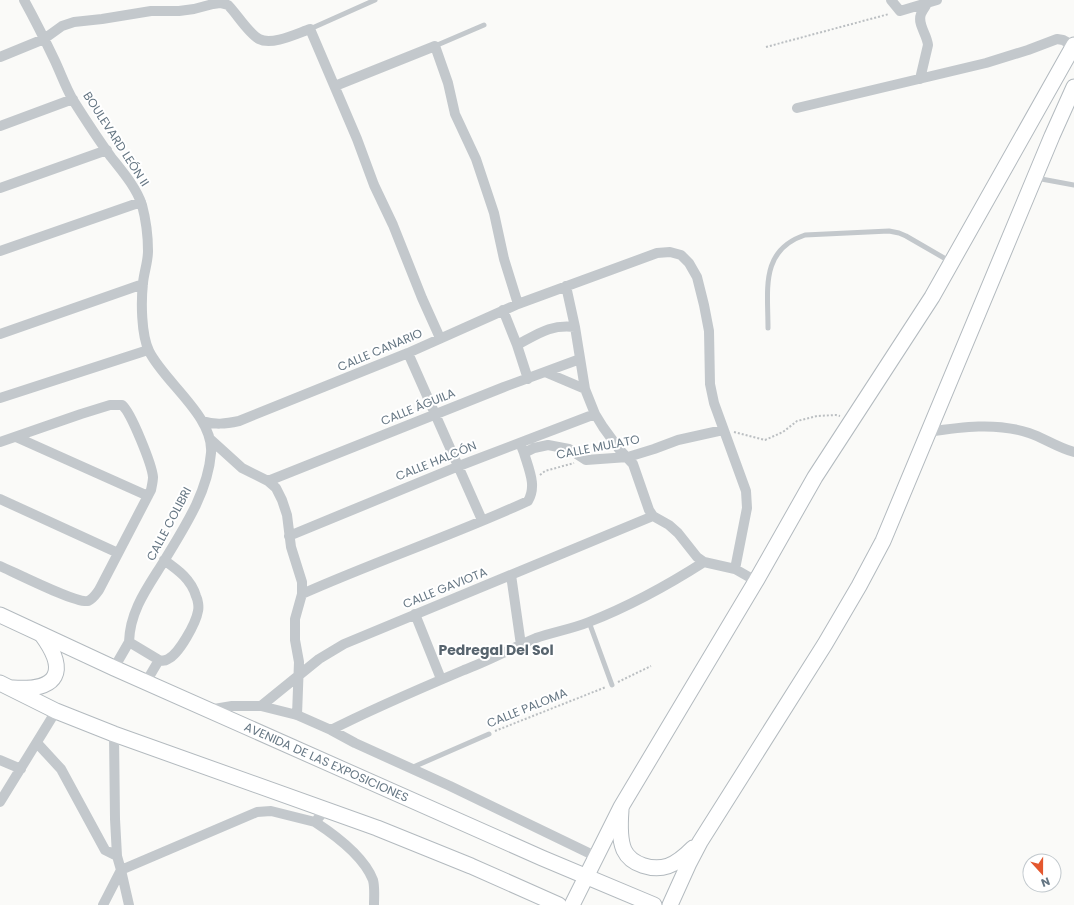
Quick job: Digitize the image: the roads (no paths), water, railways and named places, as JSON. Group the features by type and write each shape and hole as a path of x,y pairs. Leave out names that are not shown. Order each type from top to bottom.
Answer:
{"street":[{"name":"BOULEVARD LEÓN II","path":"24,0 73,99 130,182 141,202 145,215 148,253 143,284 142,307 148,350"},
{"path":"891,0 900,11 932,1"},
{"path":"920,78 928,45 928,39 920,22 921,15 932,1"},
{"path":"0,57 44,40 62,26 74,22 151,11 179,11 220,3 228,5 250,31 259,39 266,41 279,40 310,29 357,139 374,185 393,225 422,298 440,338"},
{"path":"572,905 595,856 621,807 756,581 797,506 928,304 1074,46 1057,38 1028,50 986,63 797,108"},
{"path":"335,86 435,46 448,83 455,114 476,159 494,213 504,258 518,304"},
{"path":"670,905 686,868 700,842 825,644 872,563 883,541 1074,87"},
{"path":"0,126 73,99"},
{"path":"0,188 107,150"},
{"path":"0,252 141,202"},
{"name":"CALLE CANARIO","path":"202,421 219,425 239,421 408,353 518,304 657,253 670,252 681,254 689,263 697,277 709,331 710,384 714,403 723,430"},
{"path":"0,334 143,284"},
{"path":"566,286 575,326 585,389 595,414 611,439 633,464 637,472 644,498 653,516 669,525 678,533 697,557 704,562 735,569 756,581"},
{"path":"504,310 528,379"},
{"path":"517,345 547,328 556,326 575,326"},
{"path":"0,398 148,350"},
{"name":"CALLE COLIBRI","path":"129,642 132,618 195,506 209,468 211,452 210,439 202,421 160,369 148,350"},
{"path":"408,353 482,520"},
{"name":"CALLE ÁGUILA","path":"268,481 504,386 528,379 580,359"},
{"path":"545,372 585,389"},
{"path":"0,442 93,410 110,405 122,405 131,416 152,473 153,484 98,590 91,599 87,601 77,600 0,566"},
{"name":"CALLE HALCÓN","path":"289,536 459,466 595,414"},
{"path":"928,432 972,426 1002,428 1028,433 1074,452"},
{"path":"723,430 746,491 747,508 735,569"},
{"name":"CALLE MULATO","path":"524,453 534,448 548,445 569,449 586,460 628,457 678,440 723,430"},
{"path":"16,436 148,496"},
{"path":"210,439 242,468 268,481 276,488 287,515 291,547 302,582 302,594 295,618 295,640 299,662 297,715"},
{"path":"302,594 356,570 459,530 528,501 532,494 533,483 520,442"},
{"path":"0,498 118,552"},
{"name":"CALLE GAVIOTA","path":"261,706 320,659 344,644 653,516"},
{"path":"114,668 129,642 159,660 167,660 190,633 195,623 199,609 196,596 190,582 181,572 164,560"},
{"path":"331,730 366,712 521,645 589,622 643,598 704,562"},
{"path":"511,575 521,645"},
{"path":"415,614 441,679"},
{"name":"AVENIDA DE LAS EXPOSICIONES","path":"0,615 208,710 585,877 654,905"},
{"path":"4,685 29,689 38,688 53,679 57,666 55,658 42,635"},
{"path":"146,682 159,660"},
{"path":"4,685 56,710 114,734 377,828 457,860 559,905"},
{"path":"208,710 232,706 261,706 297,715 331,730 355,744 410,768 595,856"},
{"path":"0,802 56,710"},
{"path":"114,734 117,856 122,870 129,905"},
{"path":"36,743 61,769 105,850 117,856"},
{"path":"0,760 20,769"},
{"path":"621,807 621,839 624,850 638,864 658,868 668,866 687,854 700,842"},
{"path":"315,822 325,810"},
{"path":"102,905 122,870 256,812 271,811 315,822 338,840 366,866 373,882 374,905"}],"lane":[{"path":"310,29 376,0"},
{"path":"435,46 484,25"},
{"path":"1035,178 1074,185"},
{"path":"768,328 770,269 779,251 795,238 805,235 889,231 906,236 952,263"},
{"path":"589,622 612,685"},
{"name":"CALLE PALOMA","path":"410,768 489,734"}],"district":[{"name":"Pedregal Del Sol","path":"496,650"}]}
